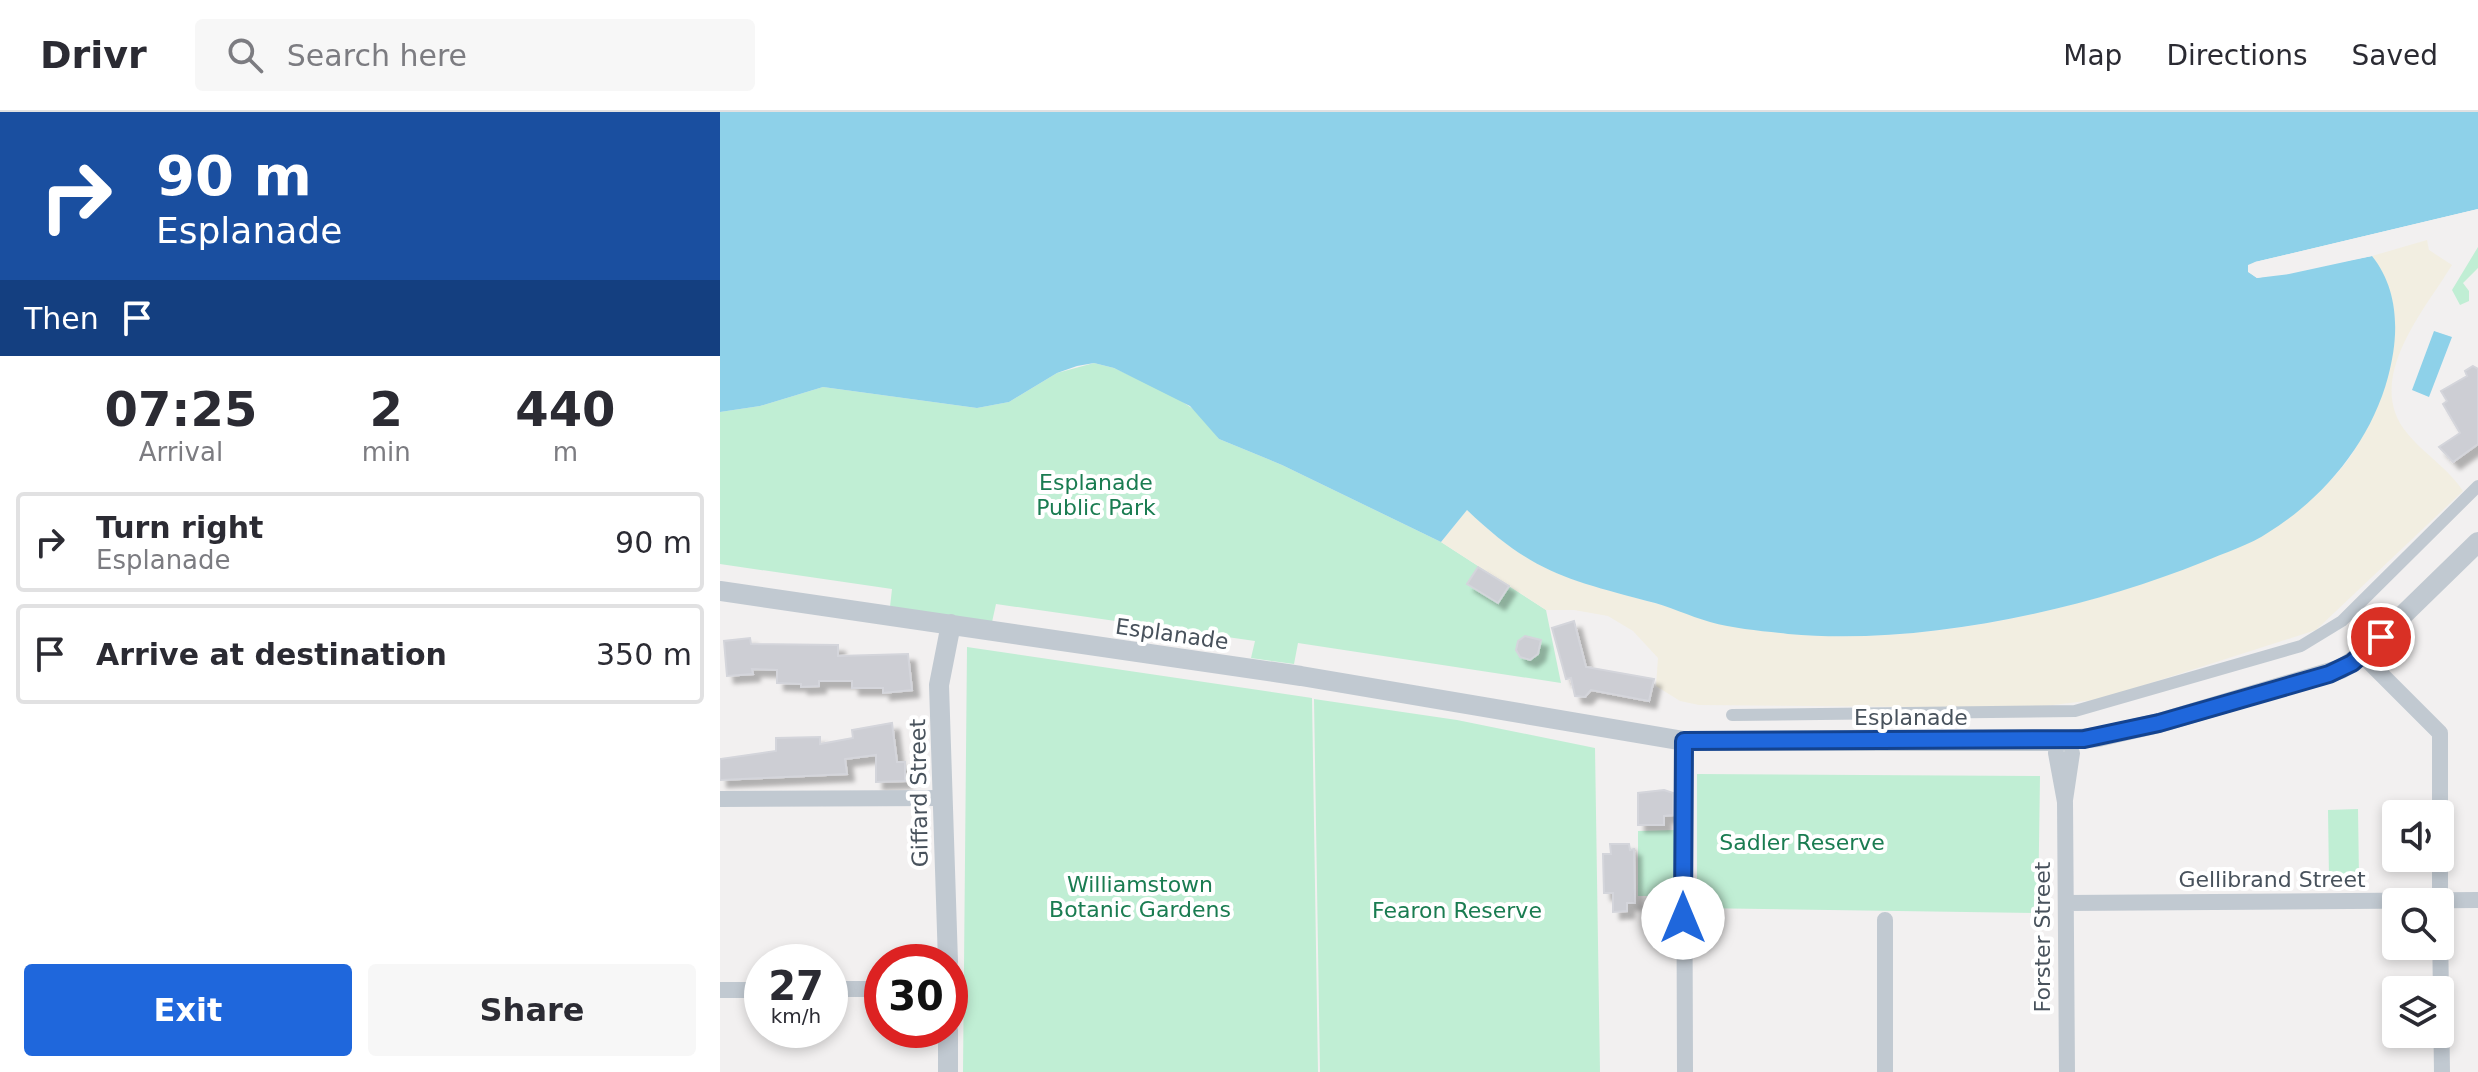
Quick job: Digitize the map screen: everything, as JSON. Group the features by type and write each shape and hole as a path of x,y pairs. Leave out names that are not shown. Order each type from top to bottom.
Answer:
{"street":[{"path":"1732,715 2075,711 2301,646 2342,621 2478,486"},
{"name":"Esplanade","path":"720,591 1375,688 1684,747 2062,750 2095,749 2159,723 2329,674 2362,655 2478,542"},
{"name":"Giffard Street","path":"947,944 939,685 951,624"},
{"path":"2362,655 2440,733 2440,888"},
{"path":"1684,747 1685,1072"},
{"name":"Forster Street","path":"2062,750 2067,1072"},
{"path":"720,799 942,798"},
{"name":"Gellibrand Street","path":"2454,901 2478,900"},
{"name":"Gellibrand Street","path":"2066,903 2382,901"},
{"path":"1885,920 1885,1072"},
{"path":"2440,960 2442,1072"},
{"path":"720,990 744,990"},
{"path":"948,1048 948,1072"}],"green space":[{"path":"2478,247 2478,268 2463,283 2469,291 2469,301 2460,305 2452,290"},
{"name":"Esplanade Public Park","path":"1094,363 1114,368 1174,396 1199,413 1219,439 1282,465 1441,542 1546,610 1561,683 1298,643 1294,664 1251,658 1255,641 996,604 992,622 890,607 892,589 720,564 720,412 760,406 823,387 977,408 1009,402 1057,373"},
{"name":"Williamstown Botanic Gardens","path":"967,647 1312,698 1318,1072 963,1072 963,1048 968,1048 968,944 964,944"},
{"name":"Fearon Reserve","path":"1314,699 1457,720 1595,748 1600,1072 1320,1072"},
{"name":"Sadler Reserve","path":"1697,774 2040,776 2038,913 1697,908"},
{"path":"2358,809 2359,878 2329,879 2328,810"},
{"path":"1675,830 1675,896 1638,896 1638,831"}],"sand":[{"path":"2427,240 2429,250 2452,265 2402,346 2392,391 2395,412 2407,433 2451,475 2463,491 2316,630 2101,699 2029,708 1699,705 1680,701 1656,686 1658,658 1633,631 1608,616 1574,610 1546,610 1441,542 1467,510 1510,546 1570,578 1729,625 1806,635 1906,634 1956,628 2006,620 2104,596 2206,560 2259,535 2307,503 2328,483 2354,452 2385,369 2393,337 2395,321 2390,290 2372,256"}],"water":[{"path":"720,112 2478,112 2478,209 2255,262 2249,272 2257,278 2372,256 2388,284 2395,315 2394,346 2388,377 2358,445 2309,502 2262,537 2156,580 2105,596 1999,621 1891,635 1788,634 1710,622 1570,579 1510,547 1467,510 1441,542 1282,465 1219,439 1190,406 1114,368 1094,363 1057,373 1009,402 977,408 823,387 760,406 720,412"},
{"path":"2434,331 2452,337 2429,397 2412,390"}],"pier":[{"path":"2478,209 2478,214 2257,266 2252,270 2258,273 2289,270 2376,254 2372,256 2289,274 2257,278 2248,272 2248,265 2255,262"}],"building":[{"path":"2473,366 2478,369 2478,444 2453,462 2439,447 2460,433 2443,404 2447,401 2441,391 2467,376 2465,371"},
{"path":"1478,567 1509,586 1498,603 1467,584"},
{"path":"1574,621 1586,667 1654,679 1649,701 1591,690 1585,697 1575,696 1571,678 1566,679 1552,628"},
{"path":"1525,636 1541,640 1538,654 1530,660 1520,657 1516,650 1518,641"},
{"path":"750,638 751,644 838,645 838,656 908,654 912,690 883,693 883,688 852,688 852,681 819,681 819,686 801,687 801,684 777,683 777,670 752,669 753,674 727,676 724,641"},
{"path":"892,723 897,762 905,762 905,781 876,782 876,755 845,759 847,774 720,780 720,759 776,751 776,738 820,737 820,744 853,738 852,730"},
{"path":"1664,790 1673,793 1673,815 1664,816 1664,825 1638,825 1638,793"},
{"path":"1610,844 1629,844 1630,850 1634,849 1635,903 1627,903 1627,911 1613,912 1613,893 1604,893 1603,854 1611,854"}],"route":[{"path":"1683,918 1684,741 2035,741 2098,737 2159,723 2329,674 2352,663 2381,637"}]}
